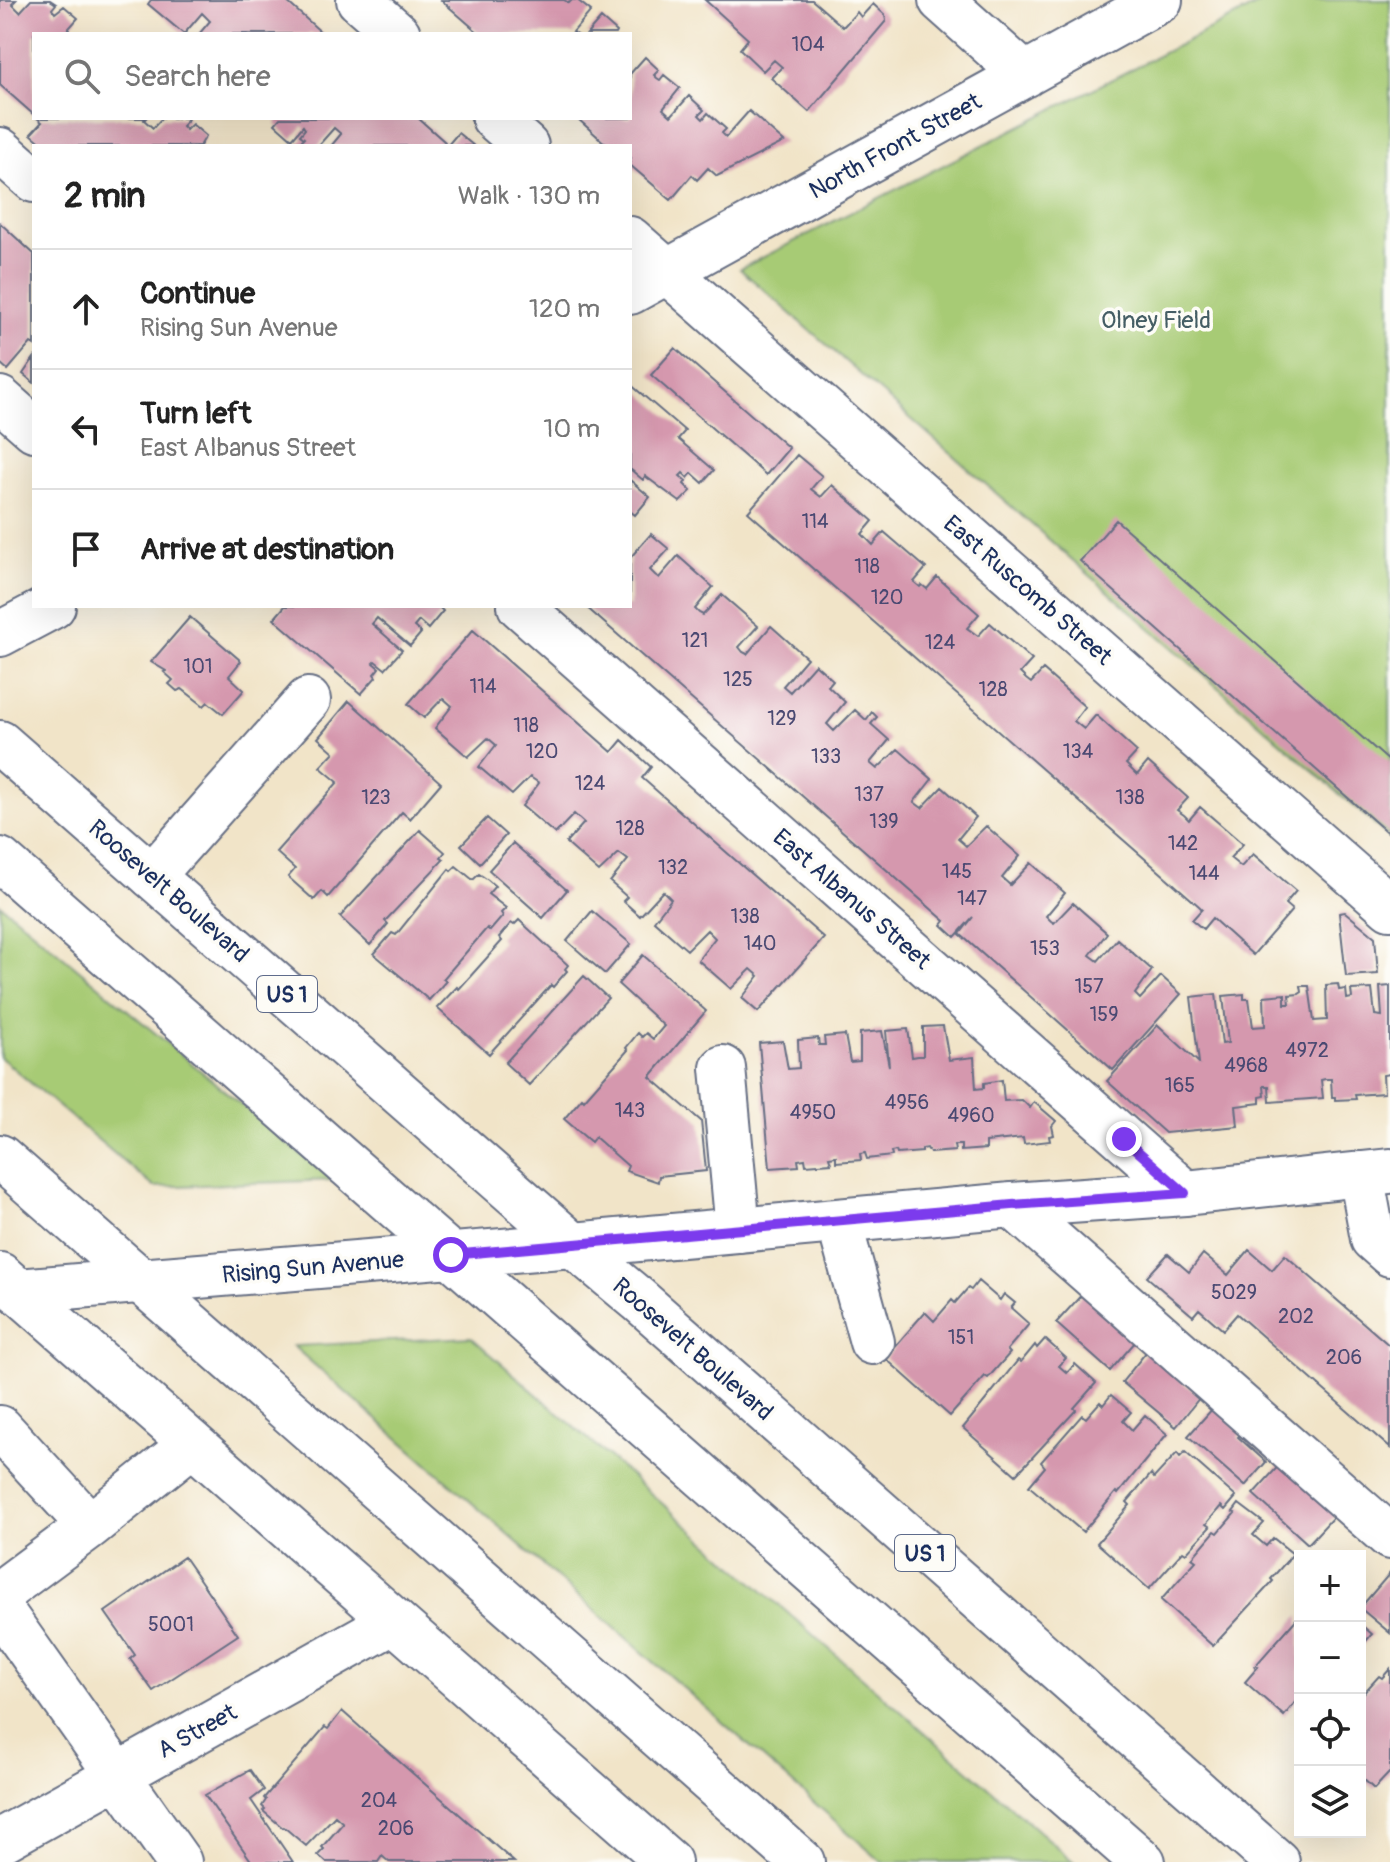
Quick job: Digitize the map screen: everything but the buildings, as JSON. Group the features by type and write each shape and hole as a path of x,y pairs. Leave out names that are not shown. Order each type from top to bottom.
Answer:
{"main road":[{"path":"359,0 396,32"},
{"path":"941,0 1025,75"},
{"name":"North Front Street","path":"648,282 1160,0"},
{"path":"496,120 524,144"},
{"path":"0,150 32,178"},
{"name":"East Ruscomb Street","path":"632,244 648,282 1390,907"},
{"path":"0,399 32,427"},
{"path":"0,634 49,608"},
{"name":"East Albanus Street","path":"522,608 1185,1193"},
{"path":"152,876 308,700"},
{"name":"Roosevelt Boulevard","path":"0,743 1277,1862"},
{"path":"0,860 1143,1862"},
{"path":"723,1068 738,1230"},
{"path":"0,1157 802,1862"},
{"path":"1376,1172 1373,1239 1390,1254"},
{"name":"Rising Sun Avenue","path":"6,1286 141,1281 1012,1205 1185,1193 1376,1172"},
{"path":"1012,1205 1390,1537"},
{"path":"839,1222 872,1342"},
{"path":"6,1286 192,1444 669,1862"},
{"path":"0,1428 90,1526"},
{"path":"0,1593 192,1444"},
{"path":"0,1609 175,1861"},
{"name":"A Street","path":"0,1841 394,1621"},
{"path":"1222,1814 1257,1862"}],"green space":[{"name":"Olney Field","path":"1267,0 1390,0 1390,838 740,269"},
{"path":"0,904 332,1180 154,1187 0,1057"},
{"path":"471,1337 1074,1862 882,1862 293,1346"}],"route":[{"path":"451,1255 1012,1205 1185,1193 1124,1139"}]}
